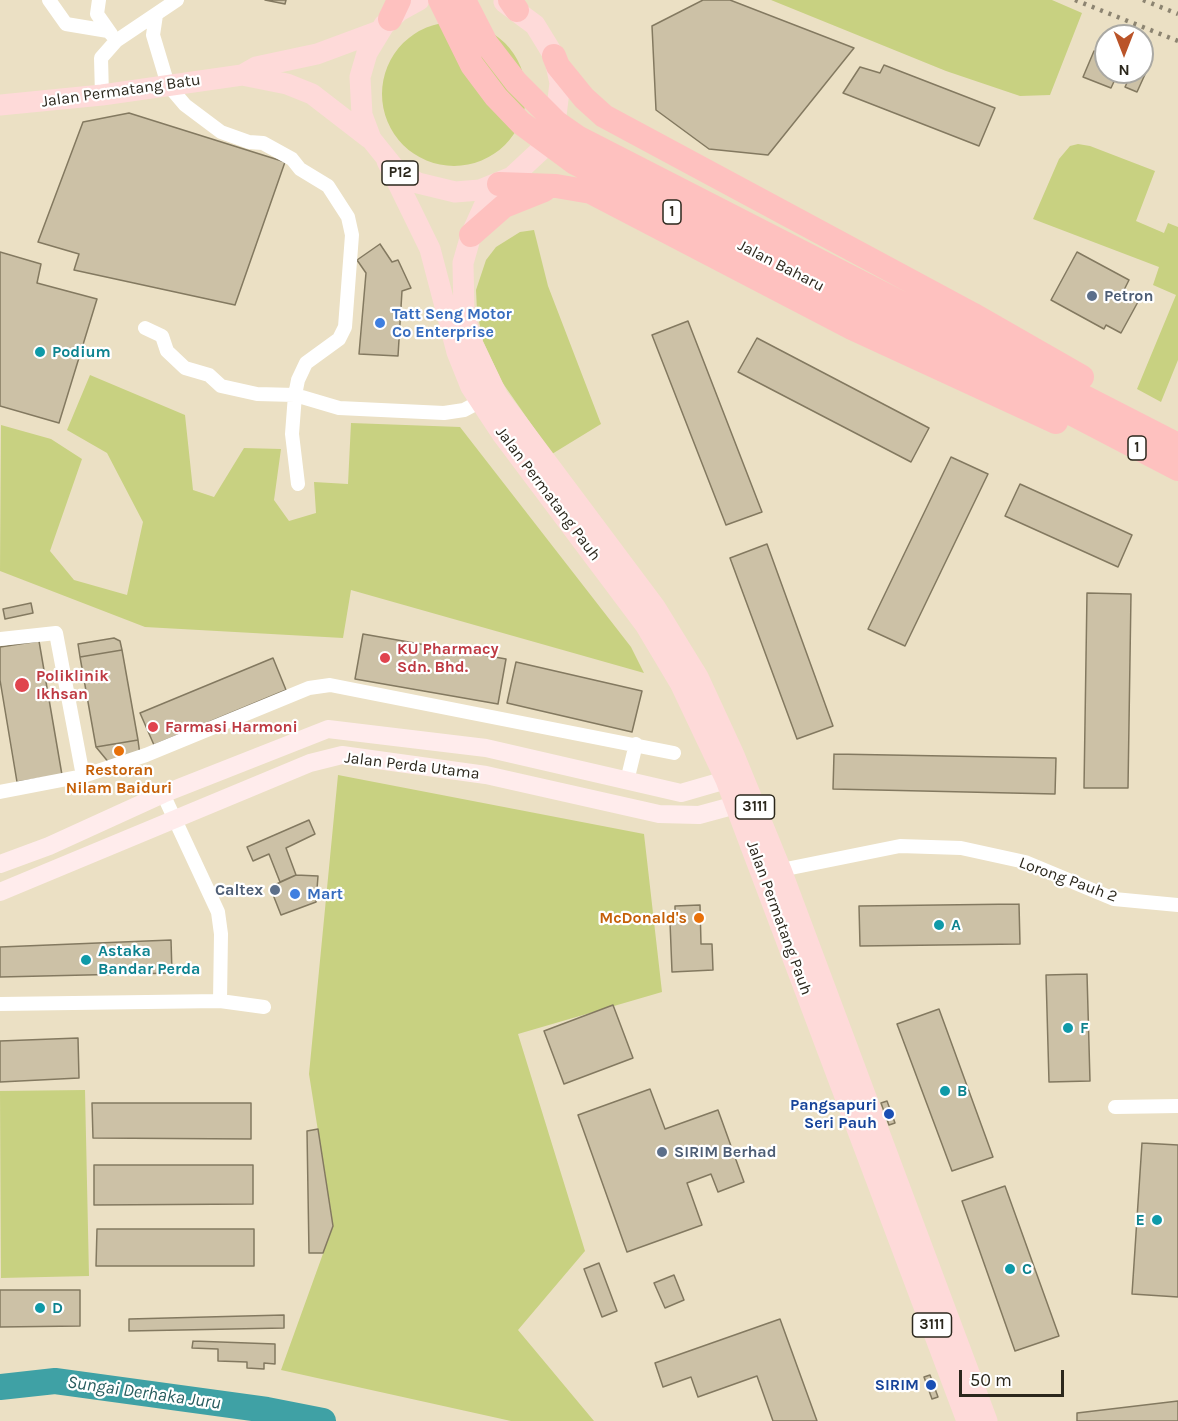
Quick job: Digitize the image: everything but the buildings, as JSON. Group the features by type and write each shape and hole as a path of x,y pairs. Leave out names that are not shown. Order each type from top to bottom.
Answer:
{"highway":[{"name":"Jalan Baharu","path":"440,0 472,65 496,97 521,123 555,149 605,178 969,348"},
{"name":"Jalan Baharu","path":"464,0 486,43 516,82 556,122 579,138 1101,417 1178,469"},
{"path":"496,185 567,188 591,192 902,352 1062,425 1101,417 1091,382 972,314 604,116 584,98 558,66 554,56"},
{"path":"591,192 585,170 591,151 605,134 625,127"},
{"path":"471,236 504,206 524,196 545,190 567,188"},
{"name":"Jalan Baharu","path":"1101,417 1178,445"}],"main road":[{"name":"P12","path":"419,0 389,17 367,53 360,77 362,115 370,139 387,161 406,177 442,190 468,191 496,185 533,160 552,130 560,97 554,56 539,30 509,3"},
{"name":"Jalan Permatang Batu","path":"242,75 256,67 317,54 389,17"},
{"name":"Jalan Permatang Batu","path":"0,105 102,95 242,75 287,84 312,94 370,139"},
{"name":"Jalan Permatang Pauh","path":"387,161 430,249 457,352 479,402 646,626 680,683 726,780 967,1421"},
{"name":"Jalan Permatang Pauh","path":"496,185 471,236 462,274 464,314 472,345 487,378 532,446 669,628 707,696 782,870 987,1421"}],"street":[{"path":"48,0 66,24 112,36"},
{"path":"99,0 97,14 112,36"},
{"path":"102,95 101,58 112,36 156,15 177,0"},
{"path":"156,15 153,35 168,86 184,105 221,132 249,142 263,143 292,159 300,169 328,186 348,217 352,235 345,327 339,339 306,363 298,380 295,395 292,434 298,484"},
{"path":"145,328 162,336 167,351 184,368 209,375 221,386 257,394 295,395 339,408 444,413 464,410 479,402"},
{"path":"0,639 56,633 83,776"},
{"path":"0,792 83,776 146,755 309,688 330,685 674,753"},
{"name":"Jalan Perda Utama","path":"0,864 49,846 163,794 328,729 486,748 681,793 726,780"},
{"path":"627,781 636,744"},
{"name":"Jalan Perda Utama","path":"0,892 310,763 342,755 486,775 659,814 699,815 736,805"},
{"path":"163,794 218,912 221,934 220,1001"},
{"name":"Lorong Pauh 2","path":"782,870 900,846 962,848 1025,862 1114,899 1178,905"},
{"path":"0,1004 220,1001 264,1007"},
{"path":"1115,1107 1178,1106"}],"green space":[{"path":"771,0 1052,0 1082,13 1050,95 1020,96 946,71"},
{"path":"454,22 482,27 505,43 521,66 526,94 521,122 505,145 482,161 454,166 426,161 403,145 387,122 382,94 387,66 403,43 426,27"},
{"path":"1078,144 1090,146 1155,171 1136,221 1164,233 1168,223 1178,227 1178,360 1161,402 1137,389 1176,295 1153,285 1159,267 1033,219 1059,159 1070,146"},
{"path":"534,230 548,286 601,424 552,454 502,382 483,341 477,311 476,290 486,260 496,247 520,232"},
{"path":"90,375 185,415 193,490 214,497 244,448 281,449 274,500 289,521 316,513 314,482 348,484 351,423 460,427 631,647 644,673 351,590 343,638 145,627 0,571 1,425 51,439 82,459 50,551 74,580 127,595 143,522 107,453 67,430"},
{"path":"338,775 644,834 662,992 518,1034 585,1251 518,1330 594,1421 511,1421 281,1370 333,1226 309,1074"},
{"path":"85,1090 89,1276 1,1278 0,1091"}],"waterway":[{"name":"Sungai Derhaka Juru","path":"0,1387 55,1381 267,1410 323,1421"}],"railway":[{"path":"1075,0 1178,41"},
{"path":"1143,0 1178,14"}],"place":[{"name":"Petron","path":"1092,296"},
{"name":"Tatt Seng Motor Co Enterprise","path":"380,323"},
{"name":"Podium","path":"40,352"},
{"name":"KU Pharmacy Sdn. Bhd.","path":"385,658"},
{"name":"Poliklinik Ikhsan","path":"22,685"},
{"name":"Farmasi Harmoni","path":"153,727"},
{"name":"Restoran Nilam Baiduri","path":"119,751"},
{"name":"Caltex","path":"275,890"},
{"name":"Mart","path":"295,894"},
{"name":"McDonald's","path":"699,918"},
{"name":"A","path":"939,925"},
{"name":"Astaka Bandar Perda","path":"86,960"},
{"name":"F","path":"1068,1028"},
{"name":"B","path":"945,1091"},
{"name":"Pangsapuri Seri Pauh","path":"889,1114"},
{"name":"SIRIM Berhad","path":"662,1152"},
{"name":"E","path":"1157,1220"},
{"name":"C","path":"1010,1269"},
{"name":"D","path":"40,1308"},
{"name":"SIRIM","path":"931,1385"}]}
